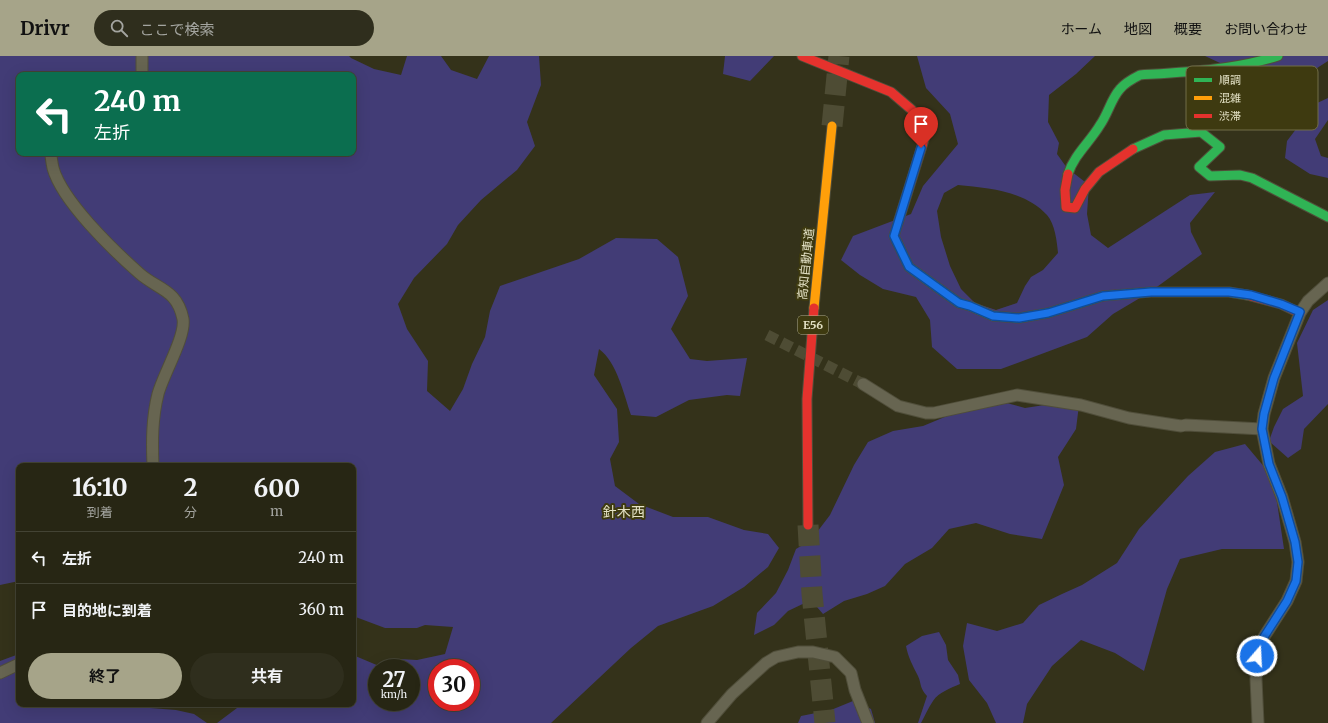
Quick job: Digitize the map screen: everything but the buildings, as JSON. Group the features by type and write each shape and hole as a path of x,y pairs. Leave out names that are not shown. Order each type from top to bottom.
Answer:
{"main road":[{"path":"802,56 890,92 912,110 926,133 894,236 909,267 959,303 993,316 1019,318 1048,313 1103,296 1151,292 1229,292 1251,295 1281,304 1300,312"},
{"path":"1241,66 1269,60 1278,56"},
{"path":"1186,72 1140,75 1127,81 1116,92 1101,126 1073,162 1066,180 1063,199 1066,207 1074,208 1085,189 1099,172 1128,151 1164,135 1201,132 1220,147 1199,166 1210,176 1240,175 1252,178 1328,217"},
{"name":"高知自動車道","path":"808,525 807,399 815,289 832,126"}],"street":[{"path":"142,56 142,72"},
{"path":"51,156 53,169 63,190 71,202 110,246 140,274 169,292 179,307 183,321 180,340 159,392 153,415 153,463"},
{"path":"1258,723 1256,679 1257,656 1262,640 1290,594 1296,581 1298,562 1295,542 1282,497 1269,464 1262,429 1264,414 1274,378 1300,312 1308,301 1328,284"},
{"path":"863,384 898,406 926,413 934,413 1017,395 1081,405 1129,418 1181,426 1262,429"},
{"path":"707,723 732,694 766,663 776,657 798,652 813,652 835,657 851,674 855,690 868,723"},
{"path":"0,673 16,665"}],"shaded area":[{"path":"0,56 349,56 374,69 401,75 407,56 441,56 451,70 477,79 489,56 539,56 541,85 527,122 535,146 517,170 481,200 458,225 447,244 414,278 398,304 407,329 428,361 427,391 450,411 463,389 472,364 485,337 490,311 500,286 579,259 616,238 657,239 678,257 688,296 671,329 690,359 707,361 747,358 740,396 727,395 689,400 656,417 631,415 615,370 611,362 599,349 594,375 617,409 619,442 610,459 615,486 639,504 673,517 708,517 744,530 768,534 779,548 768,567 744,587 713,606 658,626 631,648 551,723 217,723 238,707 356,707 356,656 368,661 368,711 420,711 420,659 445,654 453,627 425,625 417,628 385,628 356,617 356,463 16,463 16,582 0,585"},
{"path":"725,56 774,56 750,81 723,74"},
{"path":"917,56 1095,56 1076,74 1049,95 1048,122 1059,143 1057,154 1067,168 1089,185 1087,214 1091,235 1108,248 1190,195 1215,192 1190,223 1191,232 1202,254 1150,292 1113,314 1087,337 1001,369 957,369 932,347 930,320 916,297 883,289 860,275 841,260 853,236 911,214 923,186 958,144 950,114 926,88","holes":["958,185 1006,192 1028,201 1047,215 1052,223 1055,233 1058,253 1043,270 1031,277 1017,303 996,310 975,303 961,289 950,266 941,237 937,211 944,193"]},
{"path":"1205,56 1328,56 1328,61 1318,67 1318,66 1227,66"},
{"path":"1328,98 1328,120 1315,139 1321,156 1328,158 1328,178 1310,174 1285,158 1287,141 1295,130 1318,130 1318,103"},
{"path":"1328,300 1328,404 1304,429 1301,449 1288,458 1269,441 1283,409 1303,396 1297,343 1313,310"},
{"path":"999,401 1025,408 1051,404 1079,405 1076,429 1058,457 1064,485 1042,539 1010,534 976,523 949,529 932,548 905,564 885,586 867,594 844,601 823,614 811,600 788,611 774,625 754,635 757,613 776,593 788,570 796,549 811,540 830,515 854,465 868,442 893,431 923,426 964,409"},
{"path":"1245,444 1266,469 1277,502 1284,549 1222,549 1180,559 1167,589 1144,671 1115,653 1081,640 1052,666 1027,704 1023,723 996,723 987,703 969,680 963,646 967,623 997,631 1023,623 1039,605 1082,585 1117,563 1139,529 1188,476 1215,452"},
{"path":"939,632 946,645 948,660 958,675 960,684 938,695 921,723 918,723 927,696 924,693 909,658 906,646 922,636"},
{"path":"16,655 16,707 149,707 194,714 207,723 0,723 0,661"},
{"path":"853,701 871,709 875,723 798,723 801,716 831,710"}],"tunnel":[{"path":"832,126 839,56"},
{"path":"767,335 863,384"},
{"path":"808,525 812,594 825,723"}],"traffic: fast":[{"path":"1233,66 1261,61 1278,56"},
{"path":"1068,174 1074,161 1103,121 1117,93 1124,85 1140,75 1186,71"},
{"path":"1133,149 1164,135 1201,132 1220,147 1199,167 1210,176 1240,175 1252,178 1328,217"},
{"path":"897,242 909,267 959,303 993,316 1019,318 1048,313 1103,296 1151,292 1229,292 1247,295"}],"traffic: slow":[{"path":"814,308 832,126"}],"traffic: jam":[{"path":"802,56 891,92 912,110 926,133 894,236 897,242"},
{"path":"1068,174 1065,190 1066,207 1075,208 1085,189 1099,172 1133,149"},
{"path":"1247,295 1281,304 1300,313"},
{"path":"808,525 807,399 814,308"}],"district":[{"name":"針木西","path":"624,512"}],"route":[{"path":"921,148 894,236 909,267 959,303 993,316 1019,318 1048,313 1103,296 1151,292 1229,292 1251,295 1281,304 1300,312 1274,378 1264,414 1262,429 1269,464 1282,497 1295,542 1298,562 1296,581 1287,601 1262,640 1257,656"}]}
